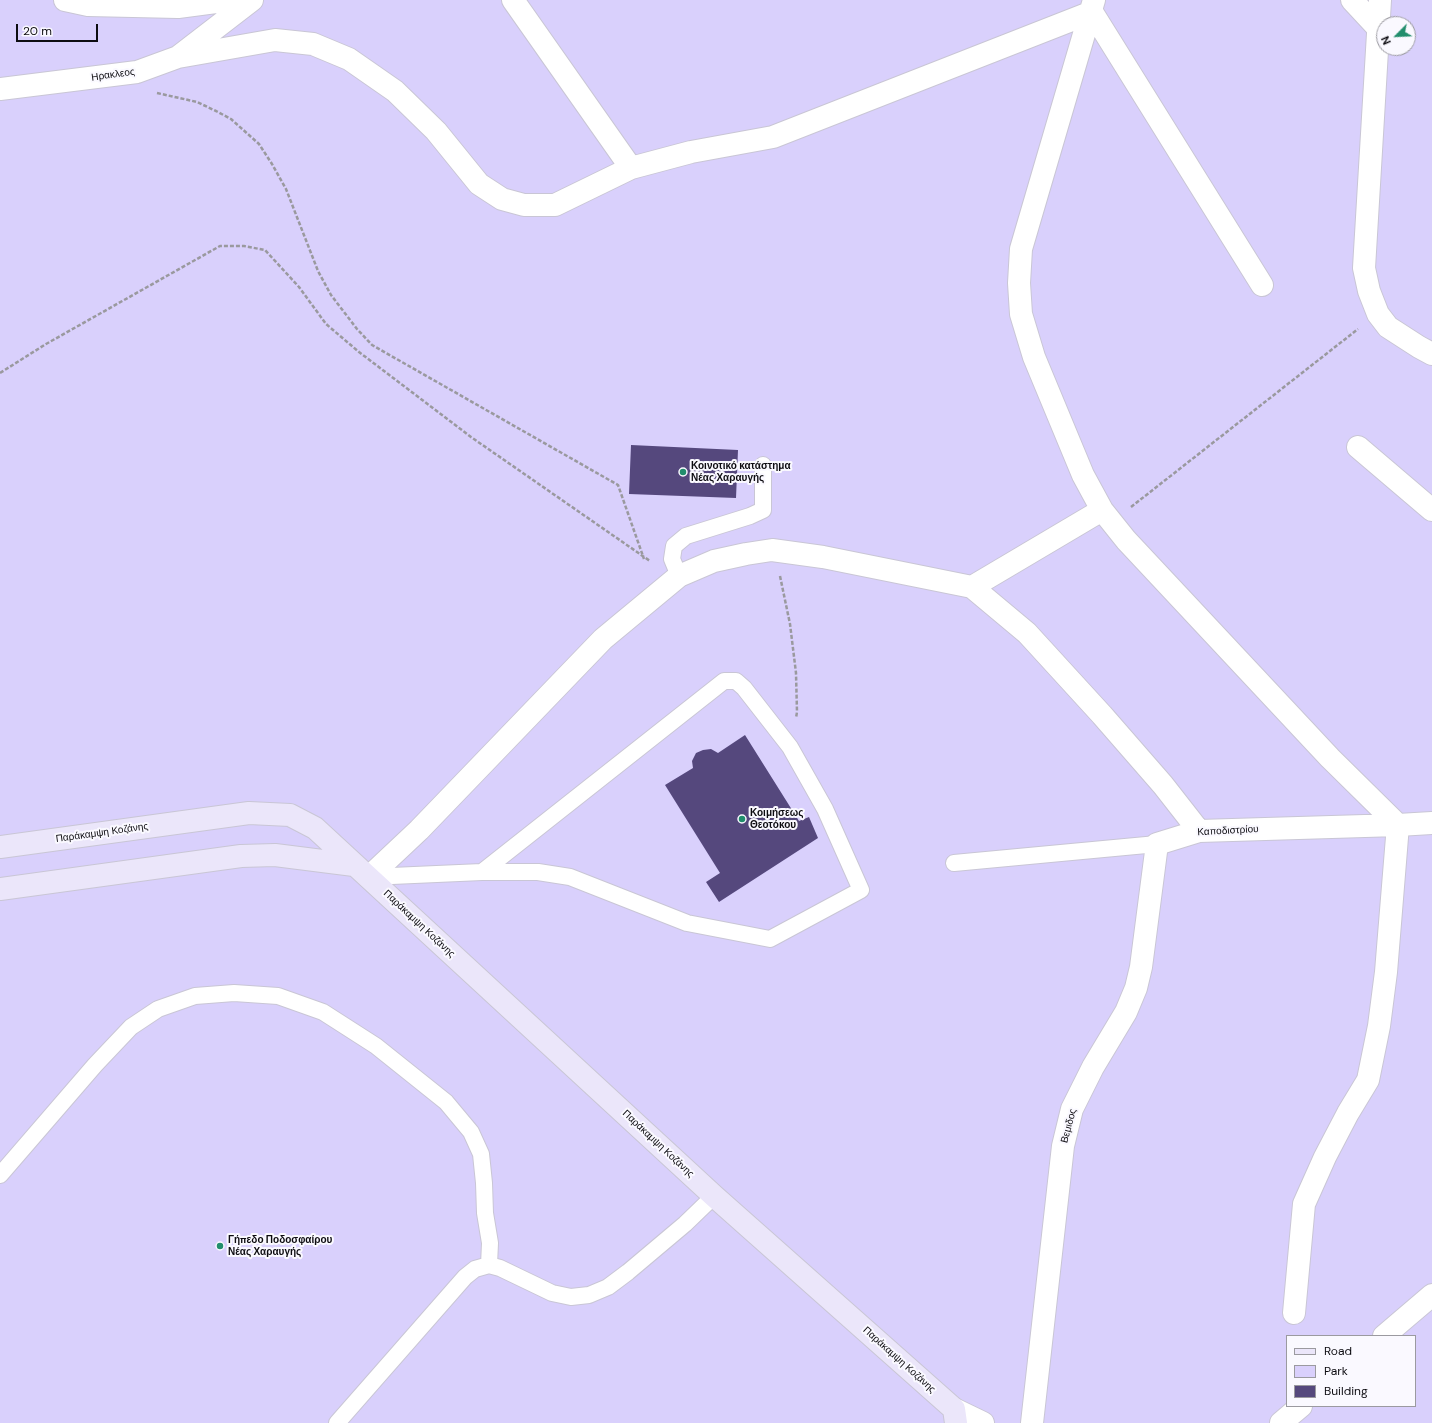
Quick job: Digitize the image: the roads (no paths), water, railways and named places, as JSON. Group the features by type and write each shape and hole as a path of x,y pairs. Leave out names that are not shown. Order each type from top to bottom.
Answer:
{"main road":[{"name":"Παράκαμψη Κοζάνης","path":"0,847 249,813 290,815 315,828 955,1416"},
{"path":"0,889 241,856 275,855 362,871"}],"street":[{"path":"65,0 88,5 178,7 231,0"},
{"name":"Ηρακλεος","path":"0,89 137,72 178,57 252,0"},
{"path":"513,0 631,168"},
{"path":"1352,0 1376,26"},
{"path":"1379,16 1380,0"},
{"path":"178,57 275,40 313,44 350,59 395,91 436,131 479,184 502,199 524,205 555,205 631,168 691,152 773,137 1093,6"},
{"path":"1093,6 1262,284"},
{"path":"1093,6 1021,249 1018,283 1021,314 1034,357 1083,475 1107,516 1126,540 1330,758 1398,825 1386,972 1378,1034 1368,1080 1348,1113 1325,1157 1304,1204 1294,1313"},
{"path":"1376,56 1364,268 1369,292 1378,314 1388,327 1432,354"},
{"path":"1358,447 1432,510"},
{"path":"972,587 1107,516"},
{"path":"362,871 419,830 602,639 679,576 714,562 746,554 772,550 823,557 972,587 1026,633 1107,721 1163,785 1199,831"},
{"name":"Καποδιστρίου","path":"1157,844 1199,831 1432,823"},
{"name":"Βεμιδος","path":"1032,1423 1063,1146 1072,1109 1093,1066 1126,1012 1136,988 1141,966 1157,844"},
{"path":"1385,1335 1432,1295"},
{"path":"1281,1423 1300,1407"},
{"path":"955,1416 983,1423"}],"lane":[{"path":"679,576 672,559 674,546 686,536 735,522 763,510 763,465"},
{"path":"362,871 482,872 538,872 570,877 687,923 770,939 861,890 825,809 790,748 744,688 736,681 724,681 482,872"},
{"name":"Καποδιστρίου","path":"954,863 1157,844"},
{"path":"0,1176 95,1065 131,1027 158,1009 196,996 234,993 278,996 323,1012 376,1046 446,1102 471,1132 481,1154 485,1214 490,1243 489,1265"},
{"path":"337,1423 464,1277 475,1270 489,1265 500,1268 552,1293 570,1297 589,1295 608,1287 628,1272 685,1224 714,1196"}],"place":[{"name":"Κοινοτικό κατάστημα Νέας Χαραυγής","path":"683,472"},
{"name":"Κοιμήσεως Θεοτόκου","path":"742,819"},
{"name":"Γήπεδο Ποδοσφαίρου Νέας Χαραυγής","path":"220,1246"}]}
